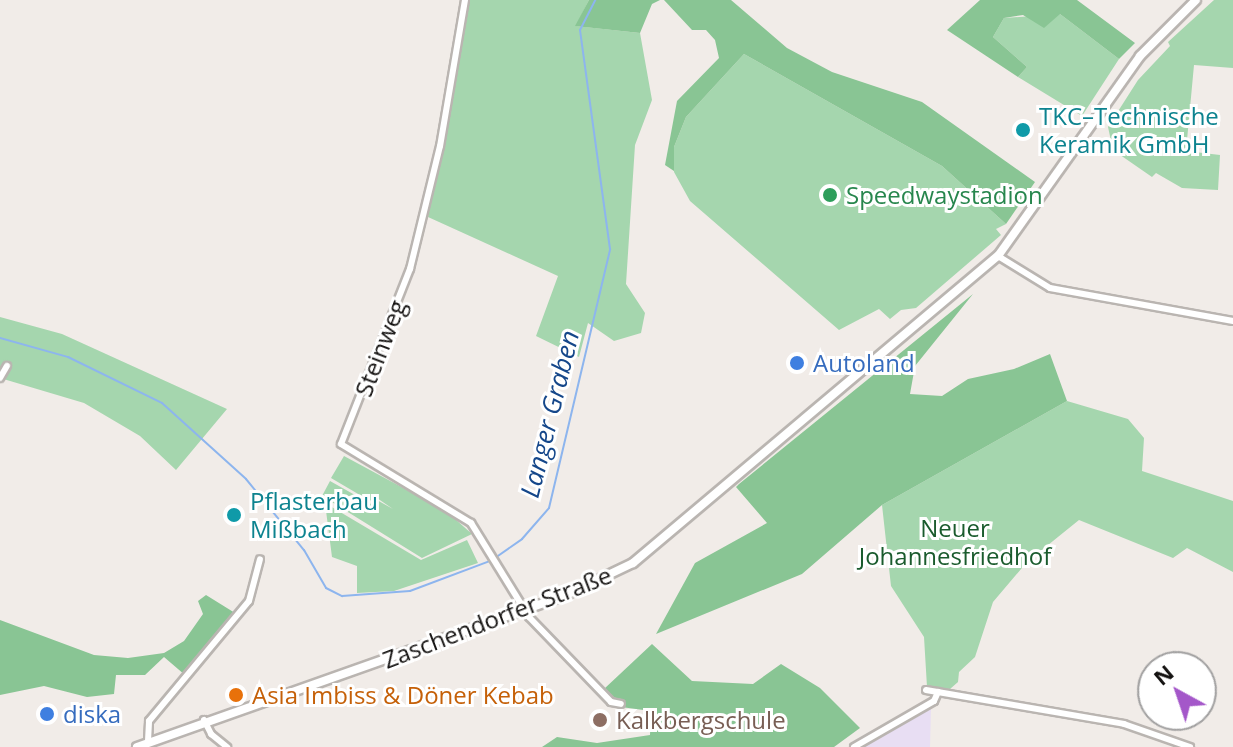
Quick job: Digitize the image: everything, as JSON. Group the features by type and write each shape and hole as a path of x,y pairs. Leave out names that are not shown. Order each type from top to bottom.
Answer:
{"street":[{"name":"Steinweg","path":"465,0 440,146 410,269 341,444 464,518 489,548 523,610 611,702 621,704"},
{"name":"Zaschendorfer Straße","path":"137,747 204,720 594,584 653,548 998,256 1140,56 1196,0"},
{"path":"998,256 1034,282 1233,321"},
{"path":"0,378 7,366"},
{"path":"148,741 149,721 249,601 260,559"},
{"path":"926,690 1124,724 1190,747"},
{"path":"854,747 934,701 938,692"},
{"path":"204,720 208,731 227,747"}],"shaded area":[{"path":"926,708 931,709 930,747 858,747"}],"green space":[{"path":"469,0 589,0 576,26 640,33 652,100 635,145 626,284 645,313 641,333 614,341 588,323 579,357 536,336 558,276 428,217"},
{"path":"589,0 660,0 652,4 640,33 575,26"},
{"path":"664,0 731,0 787,48 832,72 922,102 1035,182 1006,224 942,166 744,54 686,117 674,147 674,171 665,165 677,101 719,58 715,40 706,30 692,30"},
{"path":"980,0 1077,0 1135,43 1119,59 1060,14 1044,28 1023,15 1004,18 993,37 1027,67 1018,77 947,30"},
{"path":"1214,0 1233,0 1233,68 1194,65 1186,151 1220,155 1218,190 1182,188 1156,173 1152,177 1113,150 1108,127 1138,80 1170,46 1168,42"},
{"path":"1060,14 1119,59 1082,116 1018,77 1027,67 993,37 1004,18"},
{"name":"Speedwaystadion","path":"744,54 942,166 1006,224 996,229 1001,235 916,308 901,310 890,319 879,309 839,330 690,201 674,172 674,147 686,117"},
{"path":"973,294 915,366 910,394 942,396 968,379 1014,369 1050,354 1067,401 882,505 802,574 656,634 695,563 767,523 736,487"},
{"path":"0,317 62,334 227,409 176,470 140,436 84,403 0,378"},
{"name":"Neuer Johannesfriedhof","path":"1067,401 1128,419 1144,438 1142,471 1233,501 1233,572 1187,548 1173,558 1079,520 1027,562 993,602 975,657 959,672 958,682 950,689 927,687 924,637 891,586 882,505"},
{"path":"344,456 446,511 472,534 422,558 322,496 330,481 371,504 375,499 393,509 374,496 370,501 331,478"},
{"path":"325,503 421,560 467,540 478,563 394,591 357,593 357,566 332,557"},
{"path":"206,595 235,613 185,675 164,657 145,675 116,675 114,694 87,697 44,686 0,695 0,620 94,655 128,658 164,653 184,641 203,614 198,601"},
{"path":"652,644 692,681 753,684 781,664 820,688 860,728 834,747 542,747 557,737 597,743 650,735 651,711 621,707 604,689"}],"waterway":[{"name":"Langer Graben","path":"495,558 522,539 549,508 610,249 580,30 595,0"},
{"name":"Langer Graben","path":"0,338 68,357 162,403 246,479 304,550 326,588 342,596 410,591 490,561"}],"place":[{"name":"TKC–Technische Keramik GmbH","path":"1023,130"},
{"name":"Speedwaystadion","path":"830,195"},
{"name":"Autoland","path":"797,363"},
{"name":"Pflasterbau Mißbach","path":"234,515"},
{"name":"Asia Imbiss & Döner Kebab","path":"236,695"},
{"name":"diska","path":"47,714"},
{"name":"Kalkbergschule","path":"600,720"}]}
